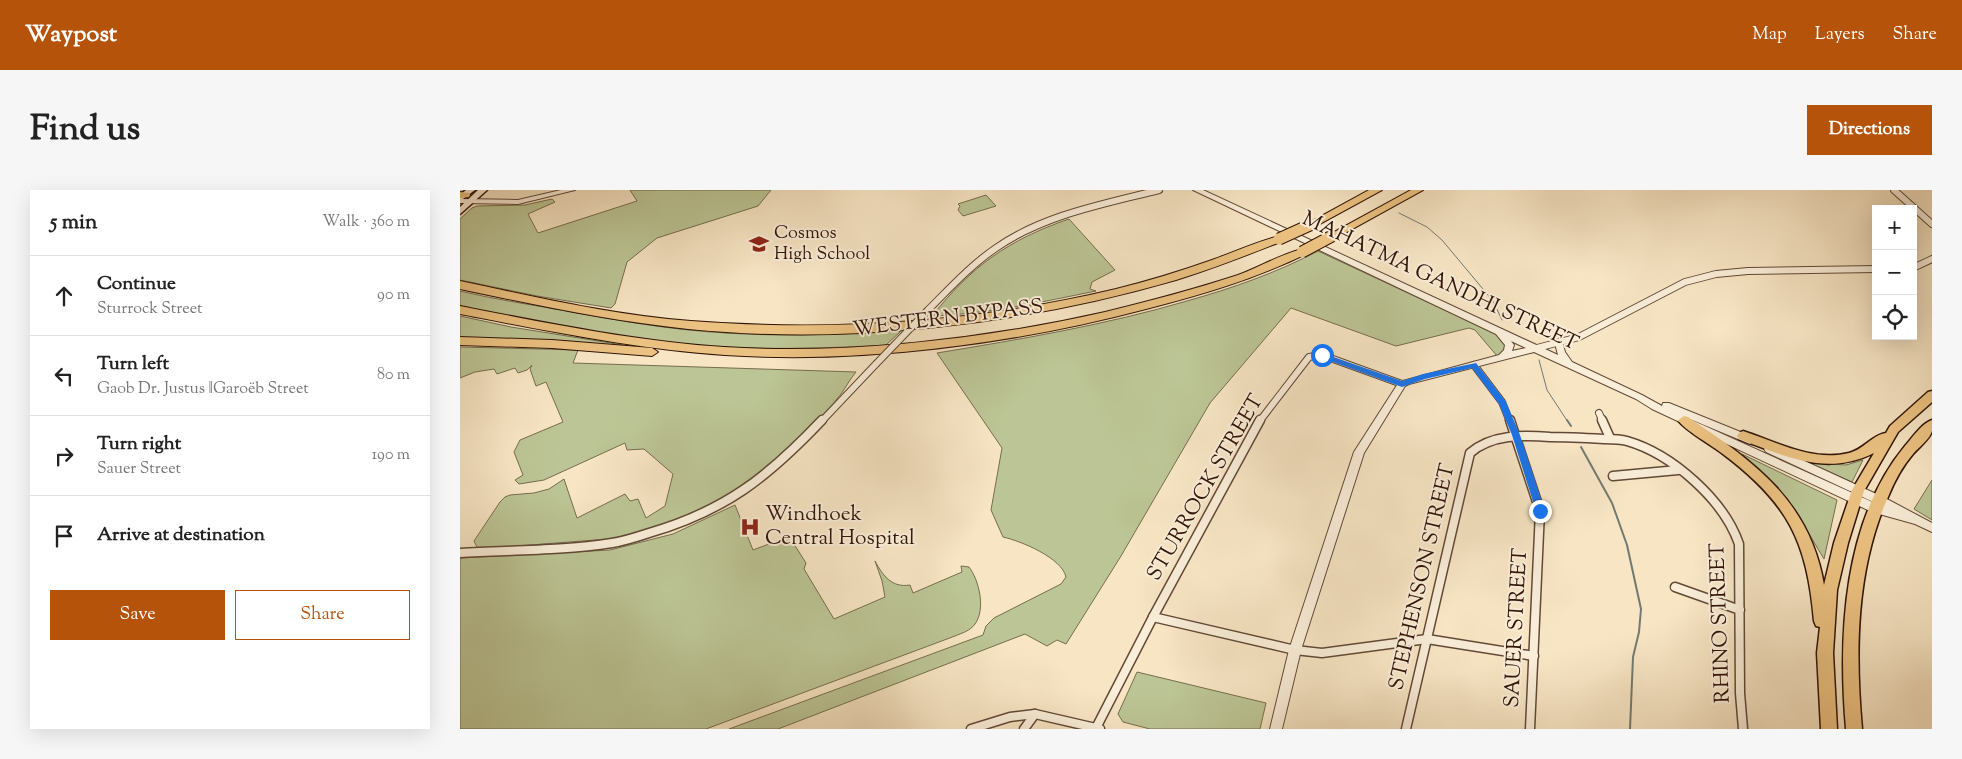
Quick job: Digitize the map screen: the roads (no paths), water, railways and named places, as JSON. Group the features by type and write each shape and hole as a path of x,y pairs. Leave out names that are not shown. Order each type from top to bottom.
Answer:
{"highway":[{"name":"WESTERN BYPASS","path":"460,285 631,318 691,325 753,328 856,327 985,316 1073,301 1170,277 1218,262 1279,239 1377,190"},
{"name":"WESTERN BYPASS","path":"460,310 640,342 763,353 853,350 932,344 1035,330 1156,303 1231,280 1302,252 1418,190"},
{"path":"460,341 543,344 673,354 763,353"}],"main road":[{"path":"460,211 468,196"},
{"path":"1743,436 1802,456 1830,461 1859,456 1875,447 1932,395"},
{"path":"1684,420 1729,452 1759,477 1785,505 1809,549 1816,574 1829,729"},
{"path":"1854,729 1851,663 1853,609 1863,550 1879,505 1895,469 1915,442 1932,424"},
{"path":"1824,653 1834,566 1857,495 1894,429"}],"street":[{"path":"468,196 516,196 564,190"},
{"path":"468,196 505,202 527,201 571,190"},
{"path":"460,552 591,546 615,543 678,525 710,511 741,493 787,457 970,268 1007,241 1064,216 1159,190"},
{"name":"MAHATMA GANDHI STREET","path":"1197,190 1538,348 1639,397 1654,407 1932,528"},
{"path":"1894,190 1932,224"},
{"path":"1917,266 1932,259"},
{"path":"1276,729 1295,650 1356,458 1402,384 1423,376 1517,354 1586,334 1685,282 1716,274 1748,270 1872,269"},
{"path":"1494,328 1510,345 1508,351 1501,358"},
{"path":"1559,343 1561,352 1570,364"},
{"path":"1517,354 1560,359"},
{"name":"STURROCK STREET","path":"1098,728 1153,617 1258,423 1309,357 1322,355 1402,384"},
{"name":"SAUER STREET","path":"1474,365 1496,393 1516,435 1542,518 1530,729"},
{"name":"MAHATMA GANDHI STREET","path":"1639,397 1652,399 1743,436 1857,495"},
{"path":"1599,413 1610,438"},
{"name":"RHINO STREET","path":"1516,435 1625,440 1641,446 1696,482 1708,493 1735,530 1739,544 1740,693 1743,729"},
{"name":"STEPHENSON STREET","path":"1406,729 1436,590 1470,452 1479,445 1516,435"},
{"path":"1613,476 1678,470"},
{"path":"1675,587 1740,610"},
{"path":"1153,617 1295,650 1322,652 1426,639 1534,656"},
{"path":"971,729 1010,717 1035,714 1098,728"},
{"path":"1024,729 1035,714"}],"waterway":[{"path":"1399,213 1427,227 1442,240 1493,301 1502,320"},
{"path":"1539,360 1547,390 1568,422"},
{"path":"1567,420 1571,426"},
{"path":"1581,447 1612,503 1627,545 1641,609 1639,632 1633,657 1630,729"}],"place":[{"name":"Cosmos High School","path":"759,244"},
{"name":"Windhoek Central Hospital","path":"750,527"}]}
